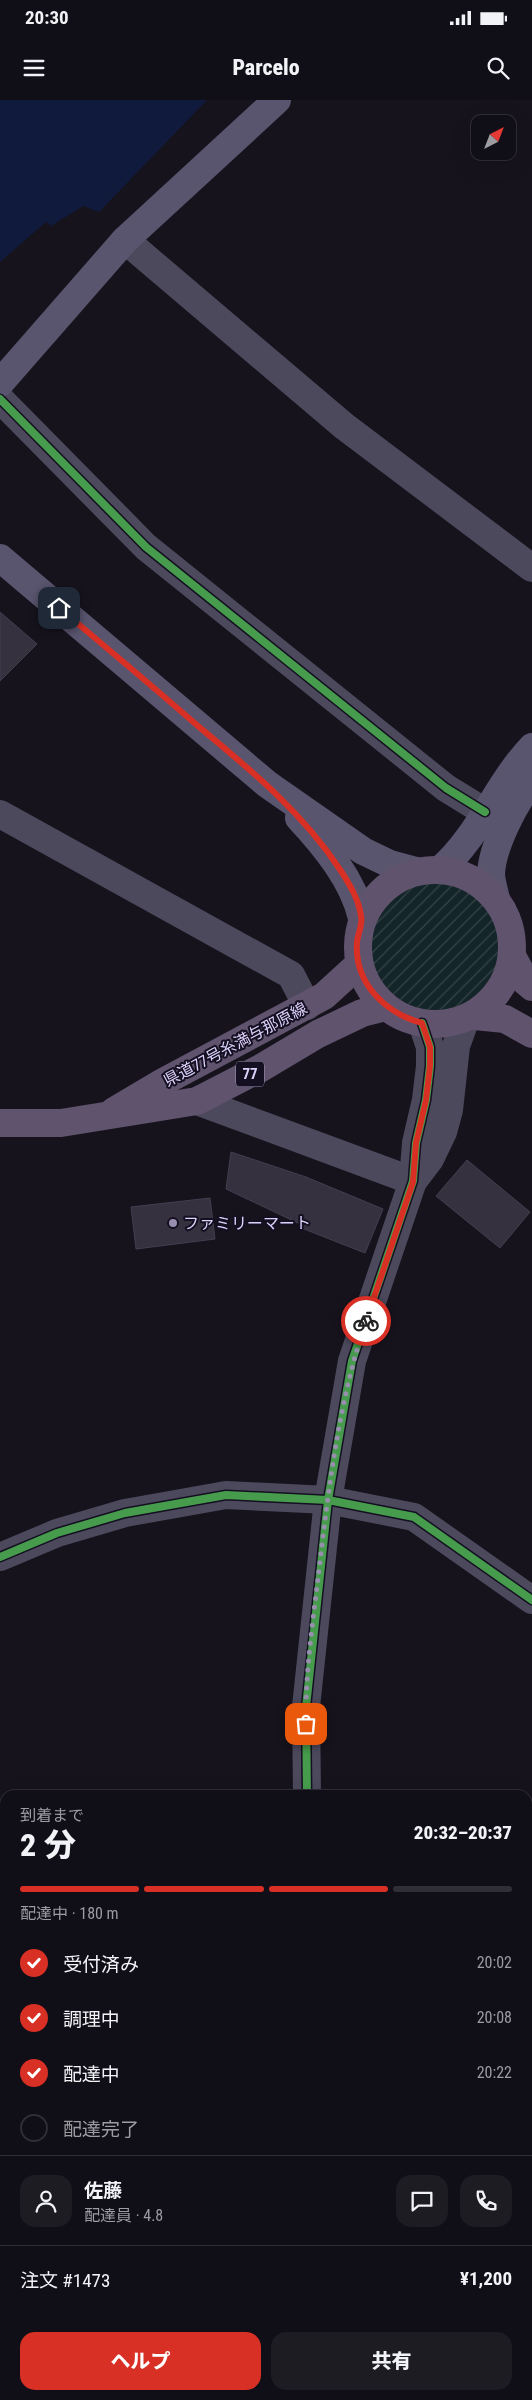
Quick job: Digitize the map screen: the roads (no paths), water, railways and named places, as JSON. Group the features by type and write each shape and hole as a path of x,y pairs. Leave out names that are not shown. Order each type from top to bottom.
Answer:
{"main road":[{"path":"471,1017 496,996 507,977 512,956 512,935 506,916 496,899 480,884 461,874 428,870 393,880 374,897 362,918 357,942 358,965 370,989 386,1007 403,1018 422,1023 445,1024 471,1017 505,1019 532,1034"},
{"path":"512,956 526,982 532,987"},
{"name":"県道77号糸満与那原線","path":"106,1116 163,1082 324,996 358,965"},
{"name":"県道77号糸満与那原線","path":"0,1123 61,1123 142,1112 197,1101 261,1068 318,1034 362,1012 386,1007"}],"street":[{"path":"0,383 125,240 277,100"},
{"path":"125,240 344,426 532,568"},
{"path":"0,399 146,547 446,788 485,812"},
{"path":"0,558 267,784 363,851 390,864 428,870 457,855 510,774 532,747"},
{"path":"496,899 492,876 495,852 507,824 532,781"},
{"path":"267,784 314,834 341,872 358,900 362,918"},
{"path":"0,814 291,975 307,1006"},
{"path":"413,1182 430,1159 443,1132 449,1110 456,1046 471,1017"},
{"path":"307,1790 306,1707 328,1500 352,1361 413,1182 416,1143 426,1100 430,1066 430,1047 422,1023"},
{"path":"197,1101 413,1182"},
{"path":"0,1557 57,1533 125,1513 226,1495 328,1500 414,1517 532,1600"}],"water":[{"path":"0,100 207,100 99,212 83,206 51,226 46,222 0,262"}],"place":[{"name":"ファミリーマート","path":"173,1223"}]}
